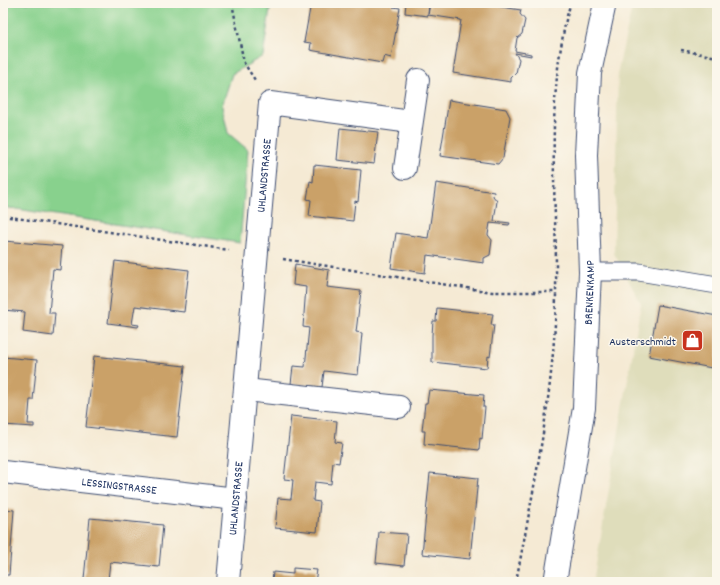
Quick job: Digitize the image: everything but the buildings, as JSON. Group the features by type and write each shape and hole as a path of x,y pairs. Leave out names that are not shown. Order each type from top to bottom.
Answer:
{"street":[{"name":"BRENKENKAMP","path":"555,582 584,408 590,272 586,155 590,73 605,3"},
{"path":"405,168 418,80"},
{"name":"UHLANDSTRASSE","path":"228,582 270,103 412,122"},
{"path":"246,390 399,407"},
{"name":"LESSINGSTRASSE","path":"3,472 236,499"}],"lane":[{"path":"590,272 638,272 717,285"}],"path":[{"path":"232,3 244,63"},
{"path":"516,582 548,394 556,292 553,156 555,85 566,16 571,3"},
{"path":"681,50 717,58"}],"shaded area":[{"path":"633,3 717,3 717,582 593,582 641,304 614,253 618,70"}],"green space":[{"path":"8,3 271,3 263,56 232,74 222,106 228,133 248,150 240,243 3,207 3,33"}],"place":[{"name":"Austerschmidt","path":"692,341"}]}
